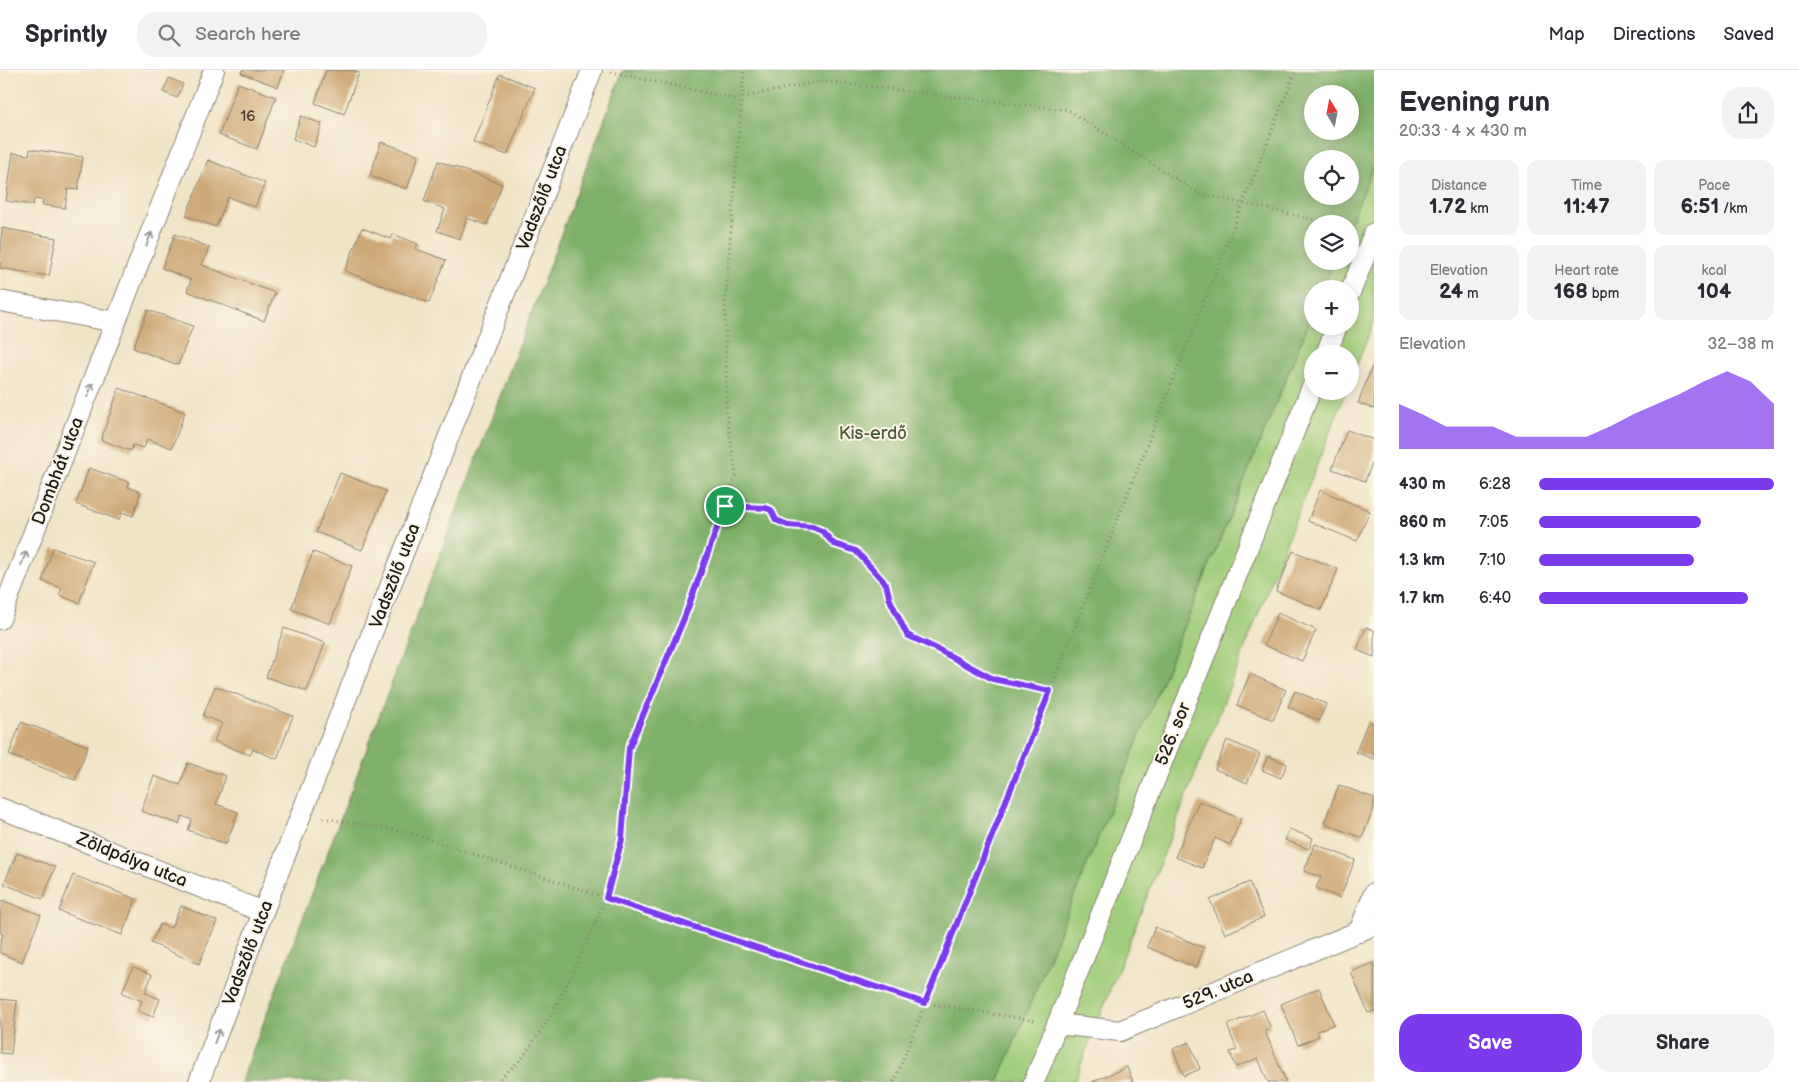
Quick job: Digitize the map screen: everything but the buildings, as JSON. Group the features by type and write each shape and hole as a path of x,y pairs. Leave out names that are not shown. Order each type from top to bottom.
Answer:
{"street":[{"name":"Dombhát utca","path":"0,619 214,70"},
{"name":"Vadszőlő utca","path":"199,1082 263,912 592,70"},
{"path":"1355,280 1374,233"},
{"path":"0,301 116,322"},
{"name":"526. sor","path":"1034,1082 1307,400"},
{"name":"Zöldpálya utca","path":"0,808 263,912"},
{"path":"1366,928 1374,893"},
{"name":"529. utca","path":"1057,1024 1120,1031 1366,928"}],"path":[{"path":"603,70 735,98 821,81 1068,110 1198,192 1304,217"},
{"path":"497,1082 523,1057 552,1014 578,962 606,898 622,839 629,748 685,616 736,475 727,416 726,304 732,194 744,70"},
{"path":"894,1082 1296,70"},
{"path":"725,506 766,508 771,510 776,520 788,525 812,527 822,531 834,544 856,551 886,584 890,600 907,635 993,679 1050,691"},
{"path":"302,814 407,832 925,1003 1057,1024"}],"green space":[{"name":"Kis-erdő","path":"623,70 1374,70 1374,165 1359,202 1359,150 1304,150 1304,205 1358,205 1354,215 1304,215 1304,270 1330,270 1327,280 1304,280 1304,335 998,1082 241,1082"},
{"path":"1374,165 1374,321 1359,359 1359,345 1304,345 1304,400 1342,400 1074,1082 998,1082 1304,335 1359,335 1359,280 1327,280 1330,270 1359,270 1359,215 1354,215"}],"route":[{"path":"725,506 766,508 771,510 776,520 788,525 812,527 822,531 834,544 856,551 858,556 870,565 886,584 897,616 907,635 912,639 937,649 993,679 1050,691 925,1003 606,898 622,839 629,748 685,616 725,506"}]}
